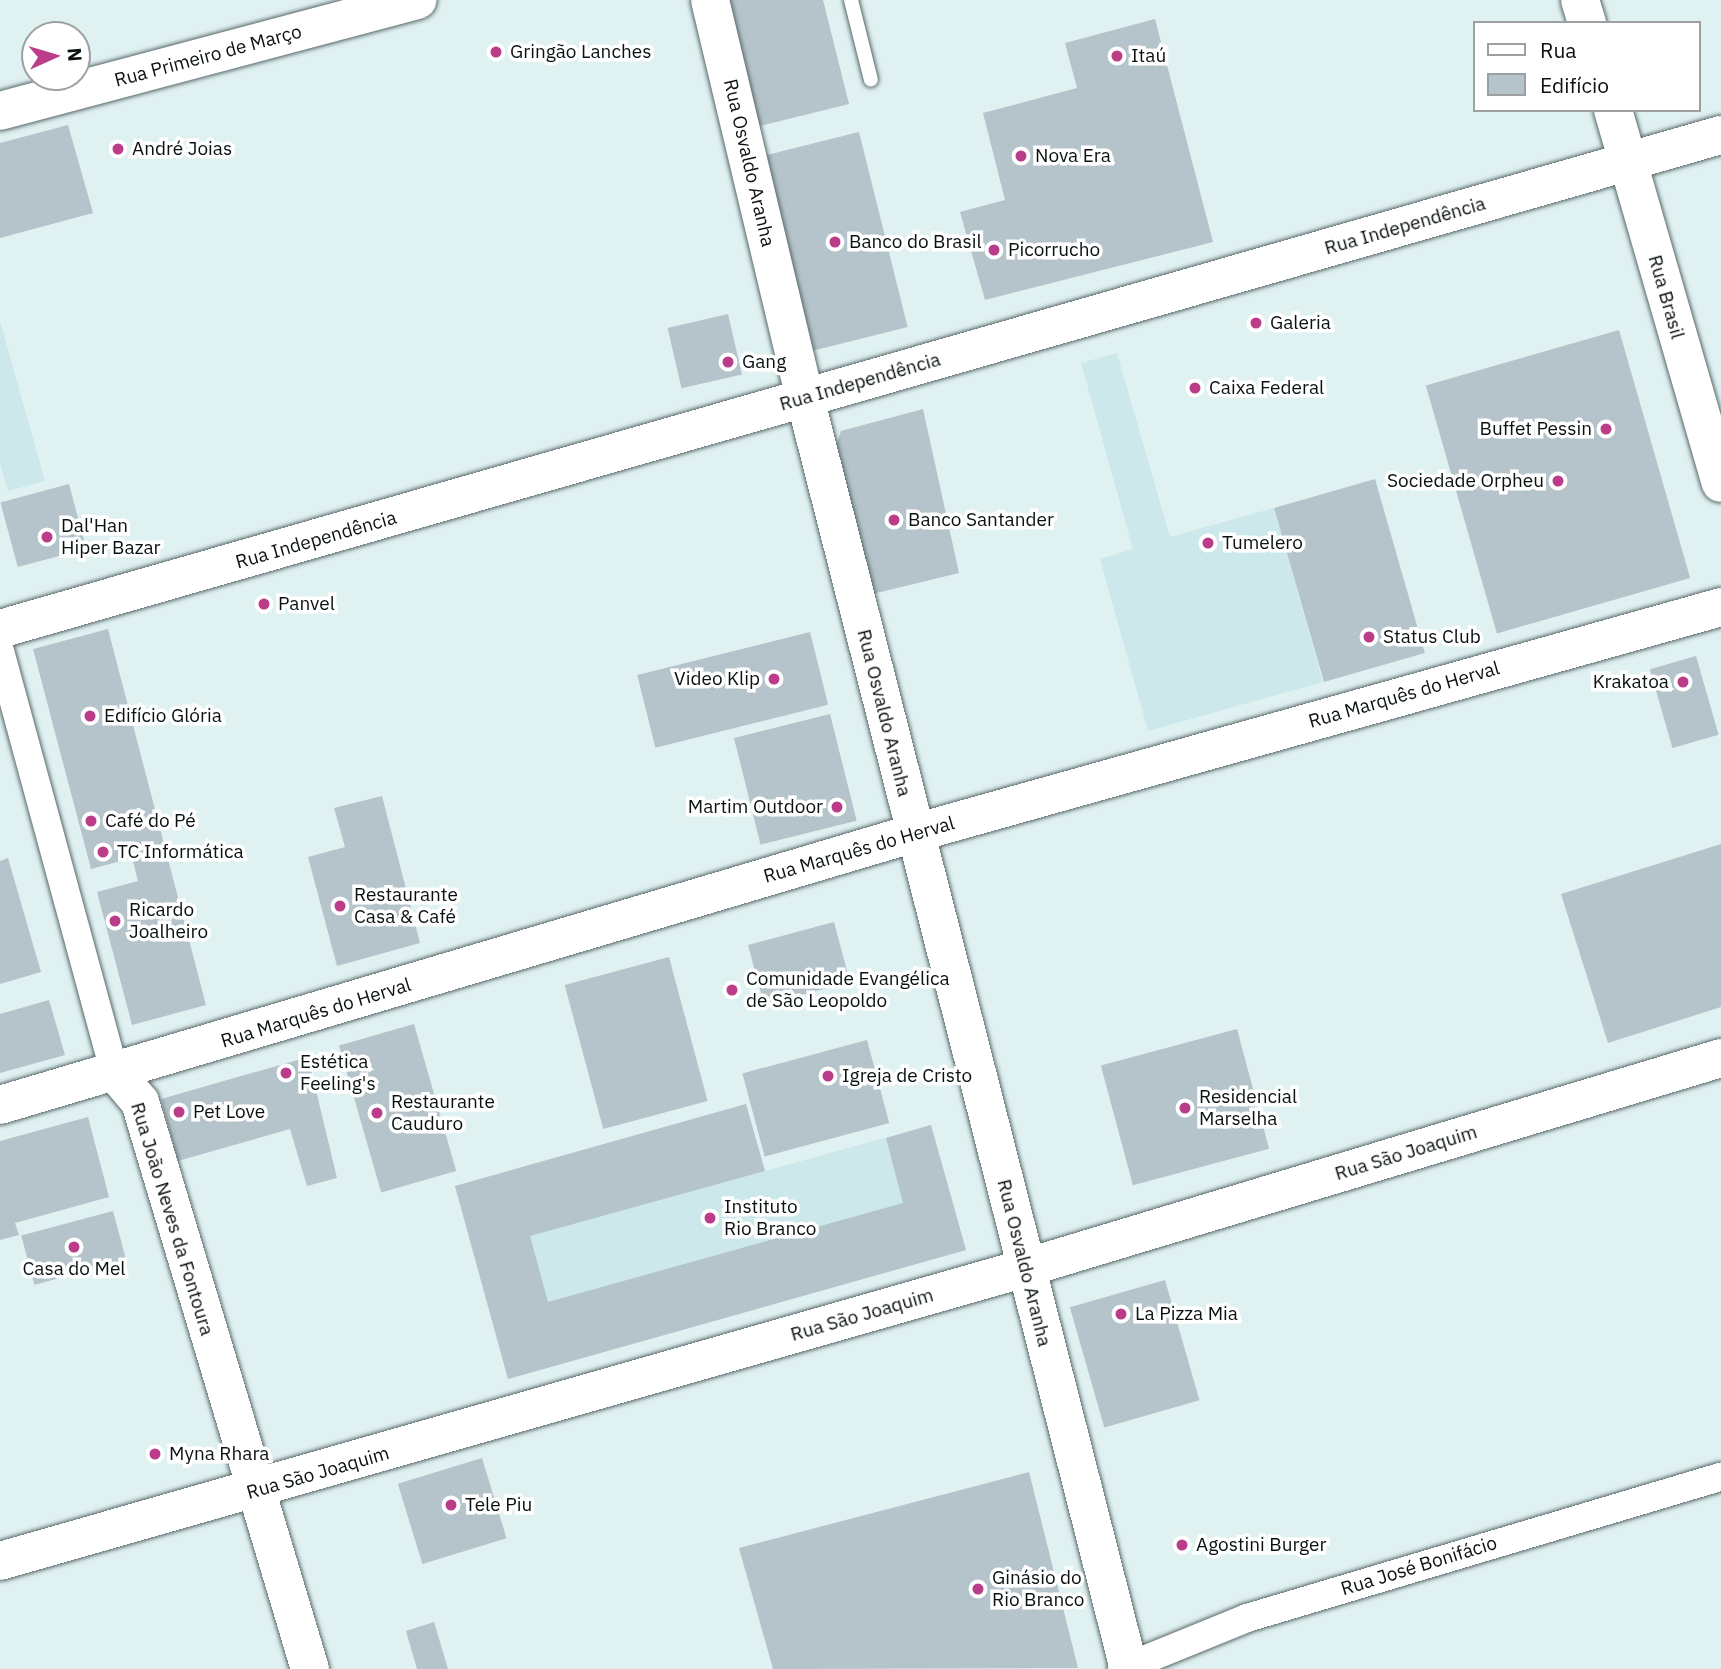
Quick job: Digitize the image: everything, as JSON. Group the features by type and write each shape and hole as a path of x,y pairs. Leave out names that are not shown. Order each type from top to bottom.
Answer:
{"street":[{"name":"Rua Primeiro de Março","path":"0,111 417,0"},
{"name":"Rua Osvaldo Aranha","path":"710,0 804,398 1127,1668"},
{"path":"1580,0 1586,21"},
{"name":"Rua Brasil","path":"1614,112 1721,483"},
{"name":"Rua Independência","path":"0,629 1721,135"},
{"name":"Rua Marquês do Herval","path":"0,1105 915,833 1721,607"},
{"name":"Rua João Neves da Fontoura","path":"0,651 114,1071 140,1102 310,1669"},
{"name":"Rua São Joaquim","path":"0,1561 255,1492 1025,1268 1721,1058"},
{"name":"Rua José Bonifácio","path":"1127,1668 1247,1618 1721,1477"}],"lane":[{"path":"851,0 871,80"}],"shaded area":[{"path":"0,321 45,481 8,491 0,464"},
{"name":"Tumelero","path":"1117,353 1170,537 1274,508 1323,682 1148,731 1100,559 1133,549 1081,363"},
{"name":"Instituto Rio Branco","path":"746,1104 765,1171 931,1125 966,1250 508,1379 455,1186"}],"building":[{"path":"725,0 823,0 849,104 756,127"},
{"path":"1155,19 1213,242 985,300 960,212 1005,200 983,113 1077,88 1065,43"},
{"path":"68,125 93,213 0,238 0,143"},
{"name":"Banco do Brasil","path":"859,132 908,327 811,351 762,156"},
{"path":"728,314 742,374 682,388 668,328"},
{"name":"Sociedade Orpheu","path":"1619,330 1690,578 1497,633 1426,385"},
{"name":"Banco Santander","path":"923,409 959,573 860,597 828,468 841,431"},
{"path":"1375,479 1425,653 1324,682 1274,508"},
{"path":"69,484 86,549 18,567 0,502"},
{"path":"108,629 206,1005 132,1025 97,892 138,881 135,869 132,858 91,869 33,649"},
{"path":"810,632 828,705 655,748 637,675"},
{"path":"1696,656 1719,735 1672,748 1650,669"},
{"path":"830,714 857,821 761,845 734,738"},
{"path":"382,796 420,943 337,966 308,857 345,847 334,808"},
{"path":"1721,844 1721,1007 1608,1043 1561,894"},
{"path":"8,858 41,972 0,984 0,861"},
{"path":"834,922 850,982 764,1005 748,945"},
{"path":"669,957 708,1101 603,1129 565,985"},
{"path":"49,1000 65,1055 0,1073 0,1014"},
{"path":"414,1024 456,1171 381,1193 339,1045"},
{"name":"Residencial Marselha","path":"1237,1029 1269,1149 1133,1185 1101,1065"},
{"path":"867,1040 889,1123 765,1156 742,1073"},
{"path":"308,1057 337,1178 307,1186 290,1129 178,1161 161,1099"},
{"name":"Instituto Rio Branco","path":"746,1104 765,1171 530,1236 548,1302 903,1203 886,1138 931,1125 966,1250 508,1379 455,1186"},
{"path":"88,1117 109,1197 15,1223 19,1235 0,1240 0,1141"},
{"name":"Casa do Mel","path":"113,1211 126,1260 34,1285 21,1236"},
{"path":"1165,1280 1199,1400 1104,1427 1070,1307"},
{"path":"482,1458 507,1538 422,1564 398,1484"},
{"path":"1029,1472 1078,1668 773,1669 739,1548"},
{"path":"434,1622 448,1669 417,1669 406,1631"}],"place":[{"name":"Gringão Lanches","path":"496,52"},
{"name":"Itaú","path":"1117,56"},
{"name":"André Joias","path":"118,149"},
{"name":"Nova Era","path":"1021,156"},
{"name":"Banco do Brasil","path":"835,242"},
{"name":"Picorrucho","path":"994,250"},
{"name":"Galeria","path":"1256,323"},
{"name":"Gang","path":"728,362"},
{"name":"Caixa Federal","path":"1195,388"},
{"name":"Buffet Pessin","path":"1606,429"},
{"name":"Sociedade Orpheu","path":"1558,481"},
{"name":"Banco Santander","path":"894,520"},
{"name":"Dal'Han Hiper Bazar","path":"47,537"},
{"name":"Tumelero","path":"1208,543"},
{"name":"Panvel","path":"264,604"},
{"name":"Status Club","path":"1369,637"},
{"name":"Video Klip","path":"774,679"},
{"name":"Krakatoa","path":"1683,682"},
{"name":"Edifício Glória","path":"90,716"},
{"name":"Martim Outdoor","path":"837,807"},
{"name":"Café do Pé","path":"91,821"},
{"name":"TC Informática","path":"103,852"},
{"name":"Restaurante Casa & Café","path":"340,906"},
{"name":"Ricardo Joalheiro","path":"115,921"},
{"name":"Comunidade Evangélica de São Leopoldo","path":"732,990"},
{"name":"Estética Feeling's","path":"286,1073"},
{"name":"Igreja de Cristo","path":"828,1076"},
{"name":"Residencial Marselha","path":"1185,1108"},
{"name":"Pet Love","path":"179,1112"},
{"name":"Restaurante Cauduro","path":"377,1113"},
{"name":"Instituto Rio Branco","path":"710,1218"},
{"name":"Casa do Mel","path":"74,1247"},
{"name":"La Pizza Mia","path":"1121,1314"},
{"name":"Myna Rhara","path":"155,1454"},
{"name":"Tele Piu","path":"451,1505"},
{"name":"Agostini Burger","path":"1182,1545"},
{"name":"Ginásio do Rio Branco","path":"978,1589"}]}
